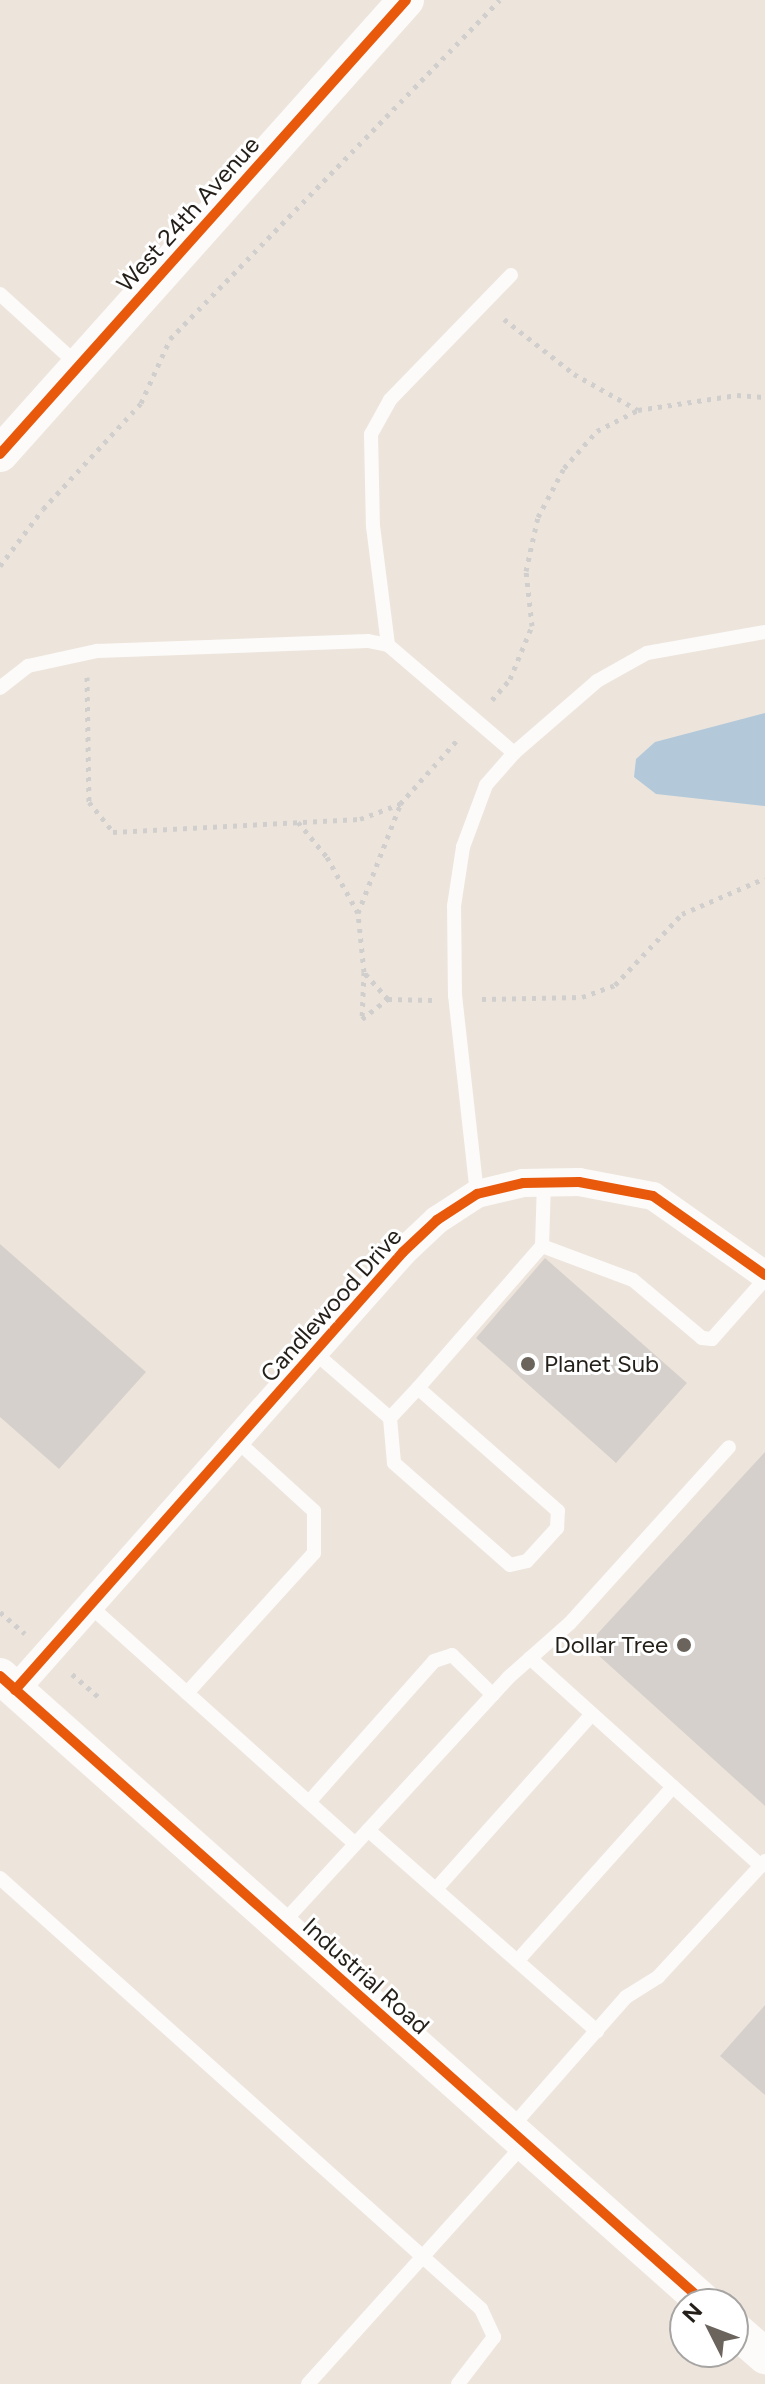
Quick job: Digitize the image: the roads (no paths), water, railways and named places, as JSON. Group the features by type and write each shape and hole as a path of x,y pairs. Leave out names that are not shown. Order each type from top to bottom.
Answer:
{"street":[{"name":"West 24th Avenue","path":"0,454 406,0"},
{"name":"Candlewood Drive","path":"5,1690 90,1606 403,1252 437,1220 477,1194 544,1183 579,1182 653,1196 765,1277"},
{"name":"Industrial Road","path":"5,1690 280,1926 688,2288"},
{"path":"749,2342 765,2356"}],"lane":[{"path":"388,645 373,526 371,434 390,400 511,275"},
{"path":"0,294 79,366"},
{"path":"477,1194 455,1000 454,906 463,847 486,785 514,753 597,681 647,653 765,632"},
{"path":"0,688 28,666 86,653 368,641 388,645 514,753"},
{"path":"390,1418 542,1246 544,1183"},
{"path":"542,1246 633,1280 702,1338 712,1339 765,1277"},
{"path":"314,1352 390,1418 394,1463 510,1565 527,1561 557,1528 558,1511 418,1388"},
{"path":"187,1693 314,1553 314,1511 236,1440"},
{"path":"280,1926 493,1695 570,1623 729,1447"},
{"path":"90,1606 355,1844"},
{"path":"309,1802 434,1661 452,1655 493,1695"},
{"path":"308,2384 422,2255 626,1997 658,1977 763,1864 530,1658"},
{"path":"436,1889 592,1714"},
{"path":"519,1959 673,1787"},
{"path":"368,1830 519,1959 597,2031"},
{"path":"0,1878 481,2309 494,2337 458,2384"}],"water":[{"path":"765,713 765,806 656,794 634,777 636,759 655,742"}],"place":[{"name":"Planet Sub","path":"528,1364"},
{"name":"Dollar Tree","path":"684,1645"}]}
